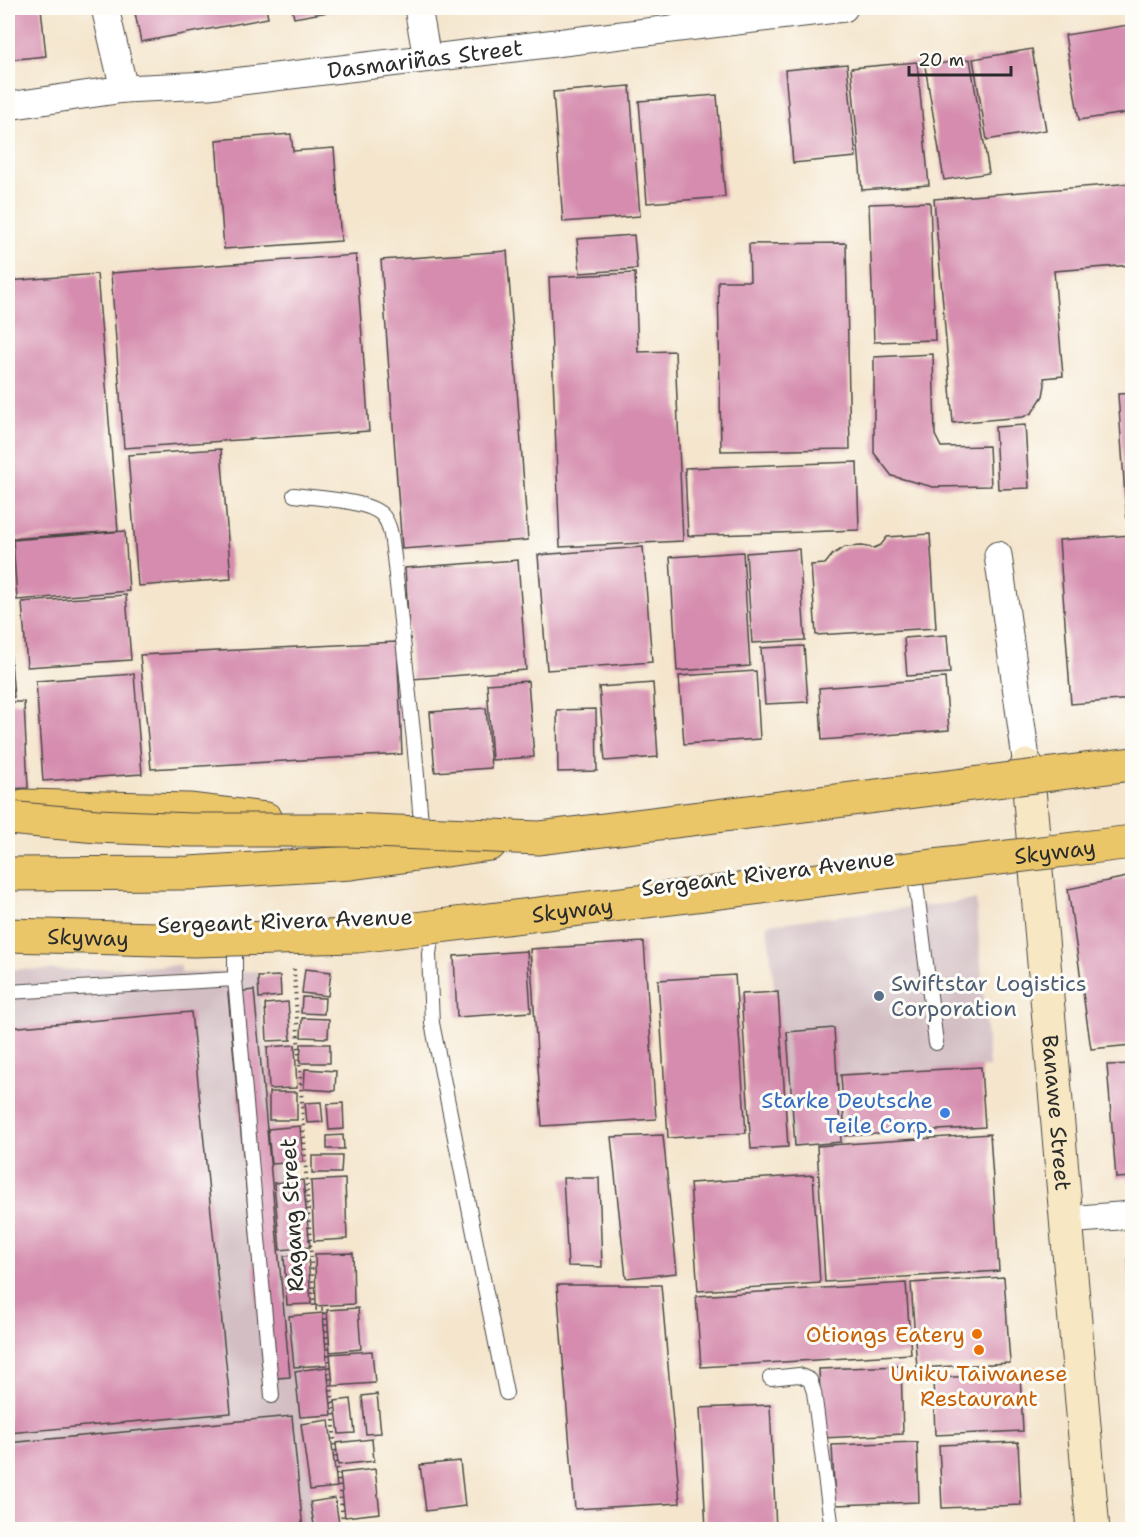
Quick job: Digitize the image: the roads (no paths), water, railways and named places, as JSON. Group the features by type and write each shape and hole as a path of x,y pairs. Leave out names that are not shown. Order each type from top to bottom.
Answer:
{"main road":[{"path":"8,861 188,861 436,838 1132,753"},
{"path":"8,874 189,873 351,863 1132,765"},
{"name":"Banawe Street","path":"1027,766 1093,1530"},
{"path":"8,805 189,810 436,838"},
{"path":"8,818 97,826 191,830 349,830 539,838"},
{"name":"Sergeant Rivera Avenue","path":"8,923 198,926 355,923 435,915 1132,826"},
{"name":"Skyway","path":"8,935 194,940 357,936 1132,842"}],"street":[{"path":"105,8 124,89"},
{"path":"418,8 427,58"},
{"name":"Dasmariñas Street","path":"8,106 124,89 209,85 427,58 753,13 844,8"},
{"name":"Banawe Street","path":"998,555 1027,766"},
{"path":"1066,1220 1132,1215"}],"lane":[{"path":"294,495 365,505 377,510 390,529 414,741 436,838"},
{"path":"912,854 936,1043"},
{"path":"435,915 429,954 432,1023 506,1393"},
{"path":"235,925 235,979 272,1396"},
{"path":"8,992 235,979"},
{"path":"770,1378 799,1375 810,1380 832,1530"}],"place":[{"name":"Swiftstar Logistics Corporation","path":"879,996"},
{"name":"Starke Deutsche Teile Corp.","path":"945,1113"},
{"name":"Otiongs Eatery","path":"977,1334"},
{"name":"Uniku Taiwanese Restaurant","path":"979,1350"}]}
